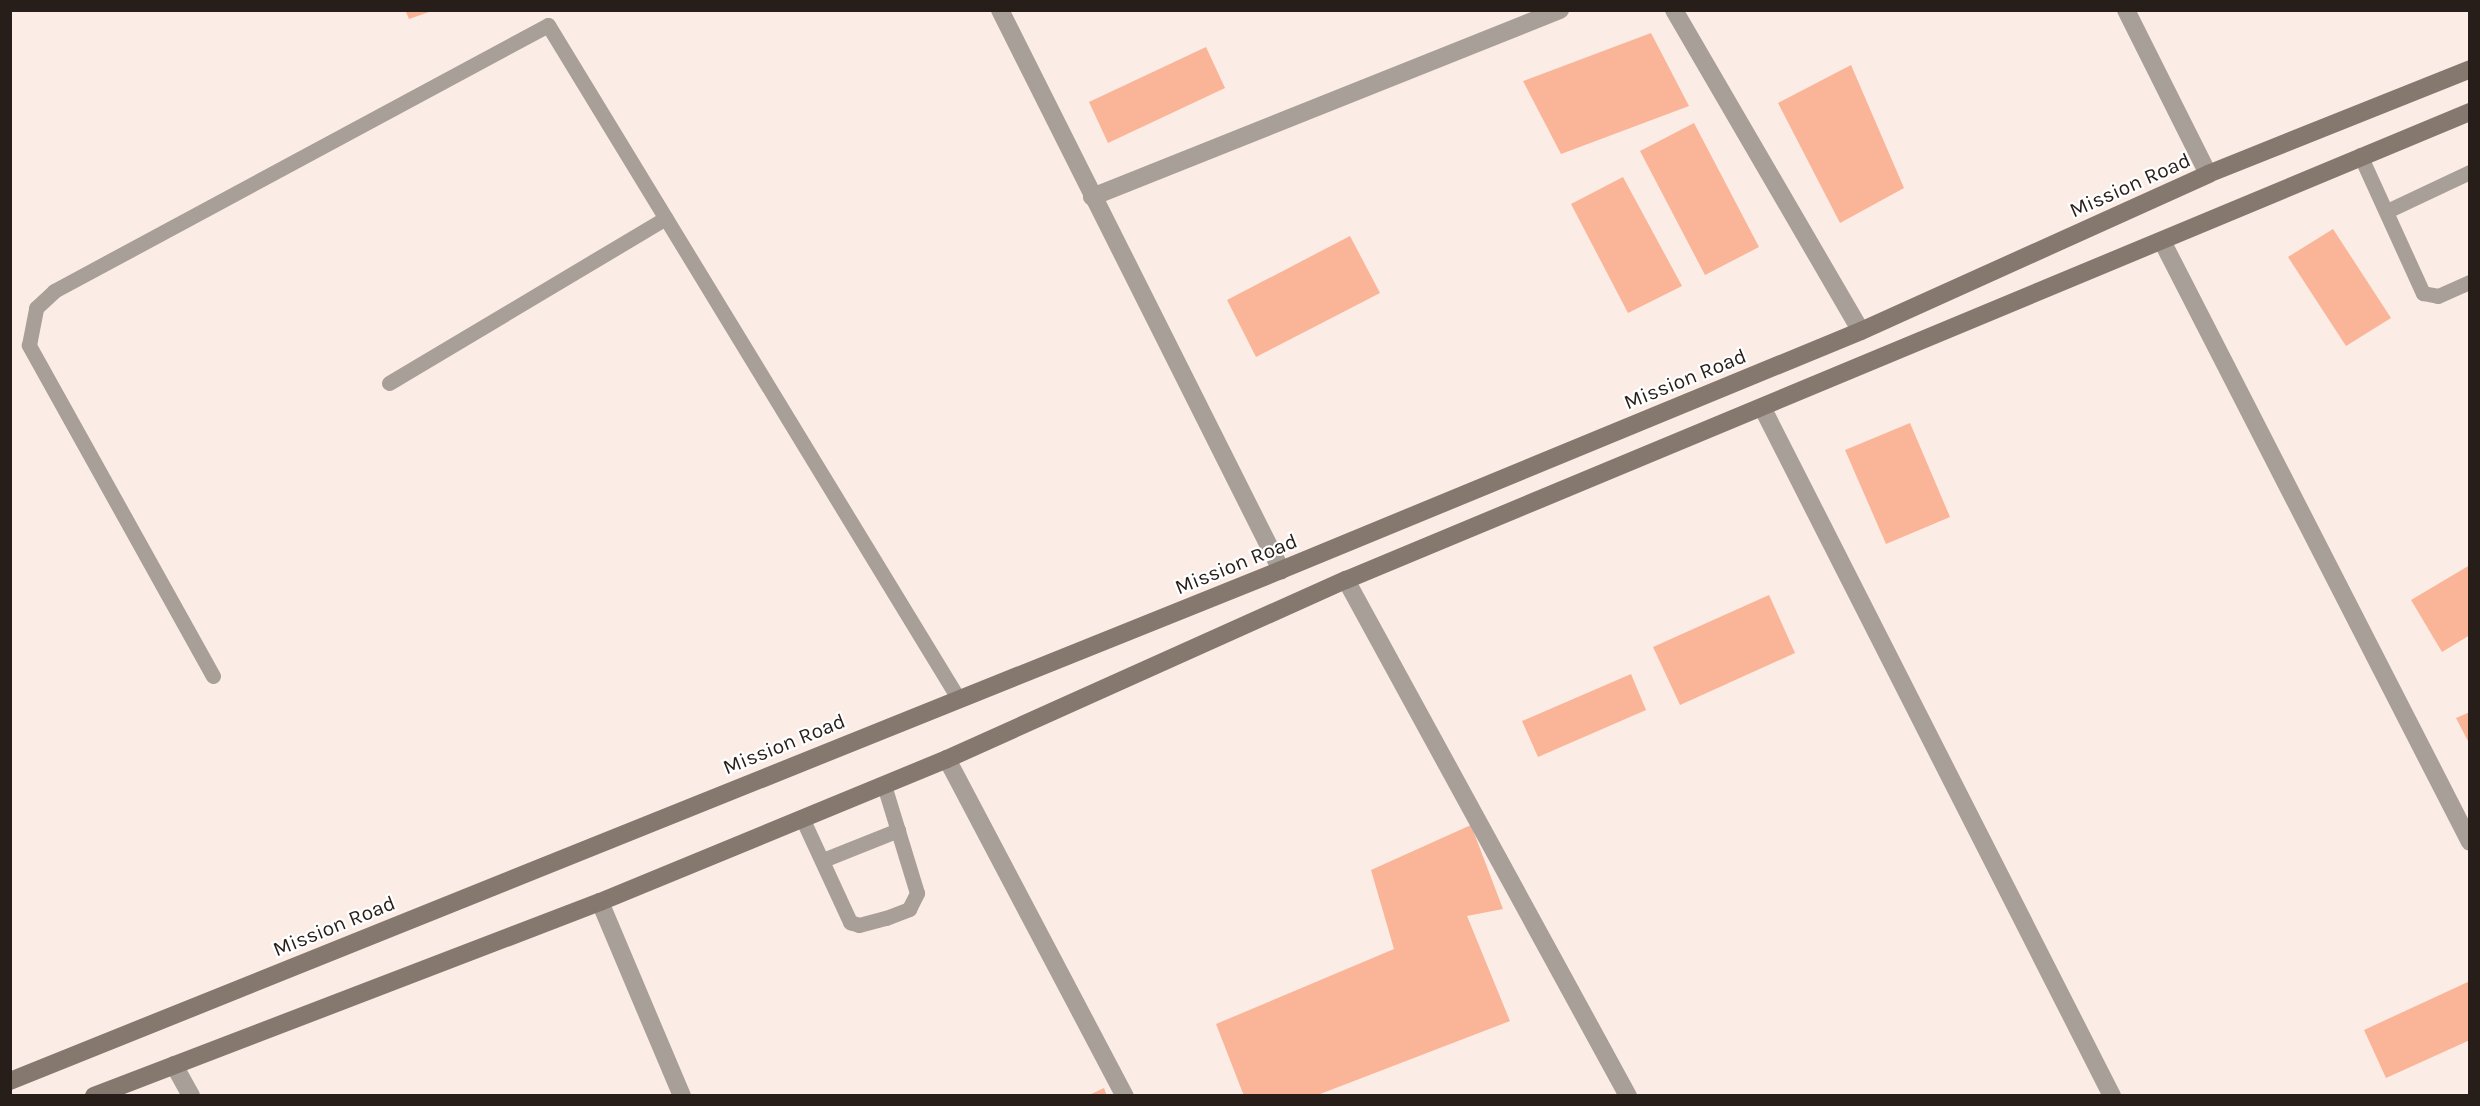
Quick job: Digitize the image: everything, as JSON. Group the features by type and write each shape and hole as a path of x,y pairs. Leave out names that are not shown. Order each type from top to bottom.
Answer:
{"street":[{"path":"1000,10 1281,570"},
{"path":"1092,197 1560,10"},
{"path":"1674,10 1861,331"},
{"path":"2126,10 2208,174"},
{"name":"Mission Road","path":"10,1081 1281,570 1861,331 2208,174 2469,69"},
{"path":"94,1095 600,902 948,759 1346,580 2162,241 2360,155 2468,115"},
{"path":"2162,241 2469,842"},
{"path":"1762,407 2112,1095"},
{"path":"1346,580 1628,1095"},
{"path":"948,759 1125,1095"},
{"path":"600,902 682,1095"},
{"path":"174,1065 191,1095"}],"lane":[{"path":"213,676 29,345 36,308 54,291 548,25 958,698"},
{"path":"2360,155 2423,293 2438,296 2469,282"},
{"path":"2387,211 2469,172"},
{"path":"388,383 666,218"},
{"path":"802,818 850,922 859,925 909,909 916,893 884,785"},
{"path":"823,860 898,830"}],"building":[{"path":"405,10 432,10 432,11 409,19"},
{"path":"1651,33 1689,106 1561,154 1523,81"},
{"path":"1206,47 1225,88 1108,143 1089,102"},
{"path":"1851,65 1904,188 1840,223 1778,103"},
{"path":"1694,123 1759,247 1705,275 1640,151"},
{"path":"1623,177 1682,286 1628,313 1571,204"},
{"path":"2333,229 2391,318 2346,346 2288,257"},
{"path":"1350,236 1380,293 1256,357 1227,300"},
{"path":"1910,423 1950,517 1886,544 1845,450"},
{"path":"2470,565 2470,635 2442,652 2411,600"},
{"path":"1769,595 1795,653 1680,705 1653,647"},
{"path":"1631,674 1646,710 1538,757 1522,721"},
{"path":"2470,712 2470,745 2456,718"},
{"path":"1471,825 1503,909 1467,916 1510,1021 1315,1096 1244,1096 1216,1024 1394,949 1371,870"},
{"path":"2470,981 2470,1040 2386,1078 2364,1030"},
{"path":"1104,1088 1107,1096 1087,1096"}]}
